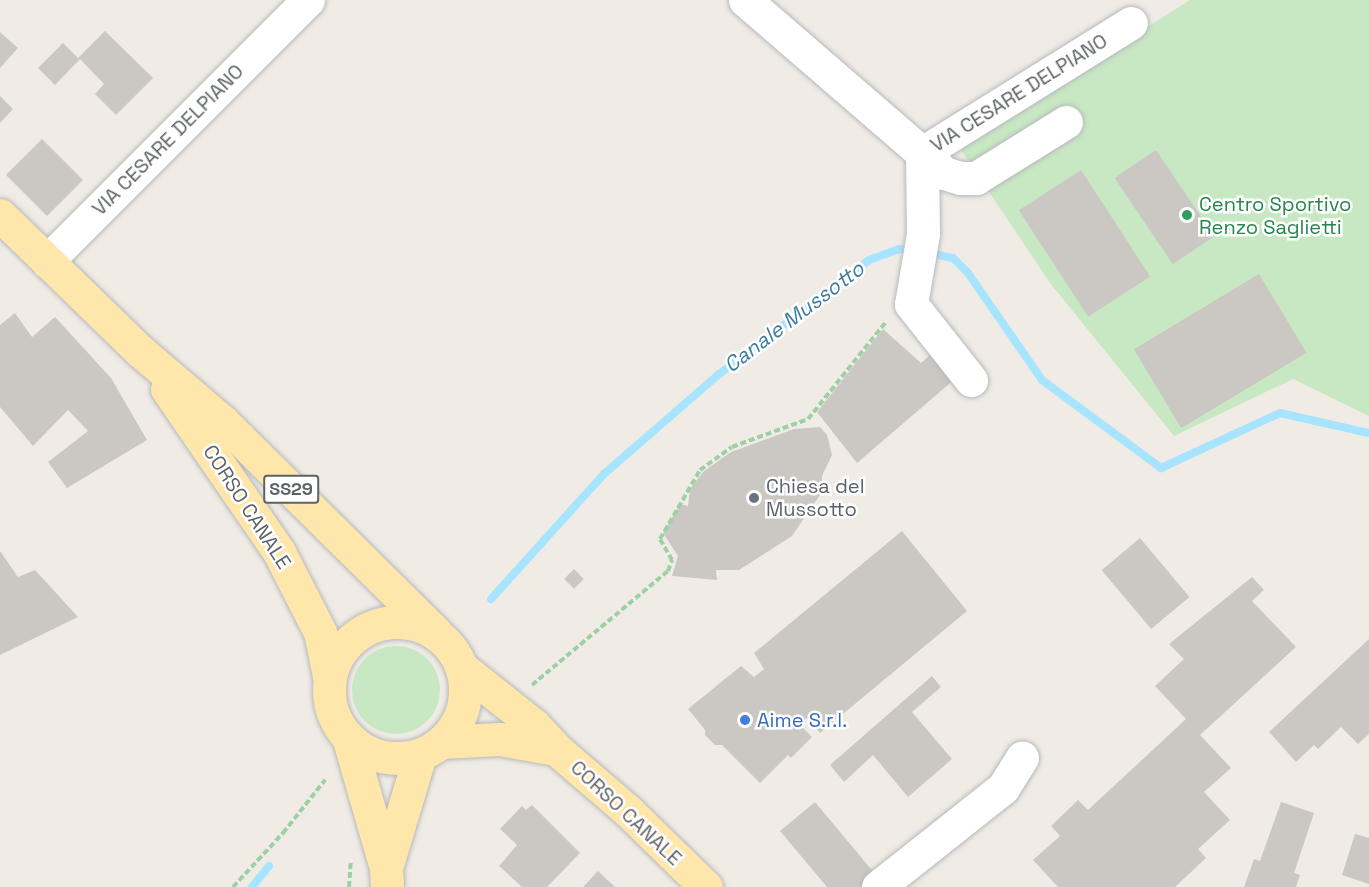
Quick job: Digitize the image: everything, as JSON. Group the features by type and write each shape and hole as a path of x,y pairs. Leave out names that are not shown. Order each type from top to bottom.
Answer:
{"main road":[{"name":"CORSO CANALE","path":"0,215 140,351 222,421 436,633"},
{"name":"CORSO CANALE","path":"140,351 279,552 320,632 329,675"},
{"path":"393,622 415,624 436,633 452,649 462,668 466,688 463,708 455,727 431,748 401,759 382,757 364,751 349,740 335,721 328,699 329,675 337,655 352,638 371,626 393,622"},
{"name":"CORSO CANALE","path":"462,668 534,725 556,749 628,811 696,884"},
{"name":"CORSO CANALE","path":"431,748 499,739 556,749"},
{"path":"349,740 387,878"},
{"path":"387,878 431,748"}],"street":[{"name":"VIA CESARE DELPIANO","path":"752,2 922,153 1131,23"},
{"name":"VIA CESARE DELPIANO","path":"47,261 289,6"},
{"path":"922,153 944,173 960,178 976,178 1066,122"},
{"path":"922,153 923,234 911,304 971,380"},
{"path":"878,887 1003,788 1022,758"}],"path":[{"path":"508,704 668,571 672,560 660,539 700,470 732,447 808,419 885,323 911,304"},
{"path":"233,887 283,833 325,780"}],"green space":[{"name":"Centro Sportivo Renzo Saglietti","path":"1190,0 1369,0 1369,416 1293,379 1174,436 1050,283 959,147"},
{"path":"396,646 413,649 427,659 437,673 440,690 437,707 427,721 413,731 396,734 379,731 365,721 355,707 352,690 355,673 365,659 379,649"}],"building":[{"path":"105,31 153,78 116,115 95,94 104,84 80,59 55,85 38,68 63,43 78,58"},
{"path":"0,32 18,48 0,68"},
{"path":"0,96 13,109 0,123"},
{"path":"42,139 83,180 47,216 6,175"},
{"path":"1156,150 1214,236 1173,264 1115,178"},
{"path":"1081,170 1150,277 1088,317 1019,210"},
{"path":"1259,274 1306,353 1181,428 1134,349"},
{"path":"15,313 32,337 55,317 111,378 147,440 67,488 48,462 88,431 68,410 33,446 0,407 0,325"},
{"path":"883,329 921,363 932,353 955,379 857,463 817,412"},
{"name":"Chiesa del Mussotto","path":"820,427 827,435 832,455 822,476 822,492 792,536 739,570 716,570 717,580 672,576 678,556 663,533 680,504 688,506 690,489 704,471 731,452 794,429"},
{"path":"902,531 967,611 820,733 807,718 799,724 812,737 791,758 788,755 760,783 722,745 715,745 705,735 705,730 688,709 741,666 754,677 764,669 754,653"},
{"path":"1140,538 1189,597 1151,629 1102,570"},
{"path":"0,551 18,577 35,570 78,617 0,655"},
{"path":"574,569 584,579 574,589 564,579"},
{"path":"1252,577 1264,590 1252,601 1296,647 1200,735 1231,768 1204,792 1230,820 1198,849 1206,858 1175,887 1058,887 1033,860 1060,836 1051,826 1078,800 1088,810 1186,719 1155,686 1184,659 1169,644"},
{"path":"1369,639 1369,734 1358,744 1341,727 1318,749 1314,745 1296,762 1269,732"},
{"path":"932,676 941,687 912,712 952,759 908,797 873,755 844,782 830,765"},
{"path":"815,802 876,875 861,887 827,887 780,831"},
{"path":"1281,802 1314,813 1294,873 1300,875 1296,887 1244,887 1254,859 1260,861"},
{"path":"532,805 580,853 547,887 522,887 499,866 517,845 500,829 522,806 526,810"},
{"path":"1355,834 1369,838 1369,884 1342,875"},
{"path":"598,871 615,887 583,887"}],"waterway":[{"name":"Canale Mussotto","path":"491,599 604,474 718,375 869,260 899,249 913,251"},
{"name":"Canale Mussotto","path":"926,252 953,258 968,273 1042,380 1161,468 1280,413 1369,433"},
{"name":"Canale Mussotto","path":"252,887 269,866"}],"place":[{"name":"Centro Sportivo Renzo Saglietti","path":"1187,215"},
{"name":"Chiesa del Mussotto","path":"754,498"},
{"name":"Aime S.r.l.","path":"745,720"}]}
